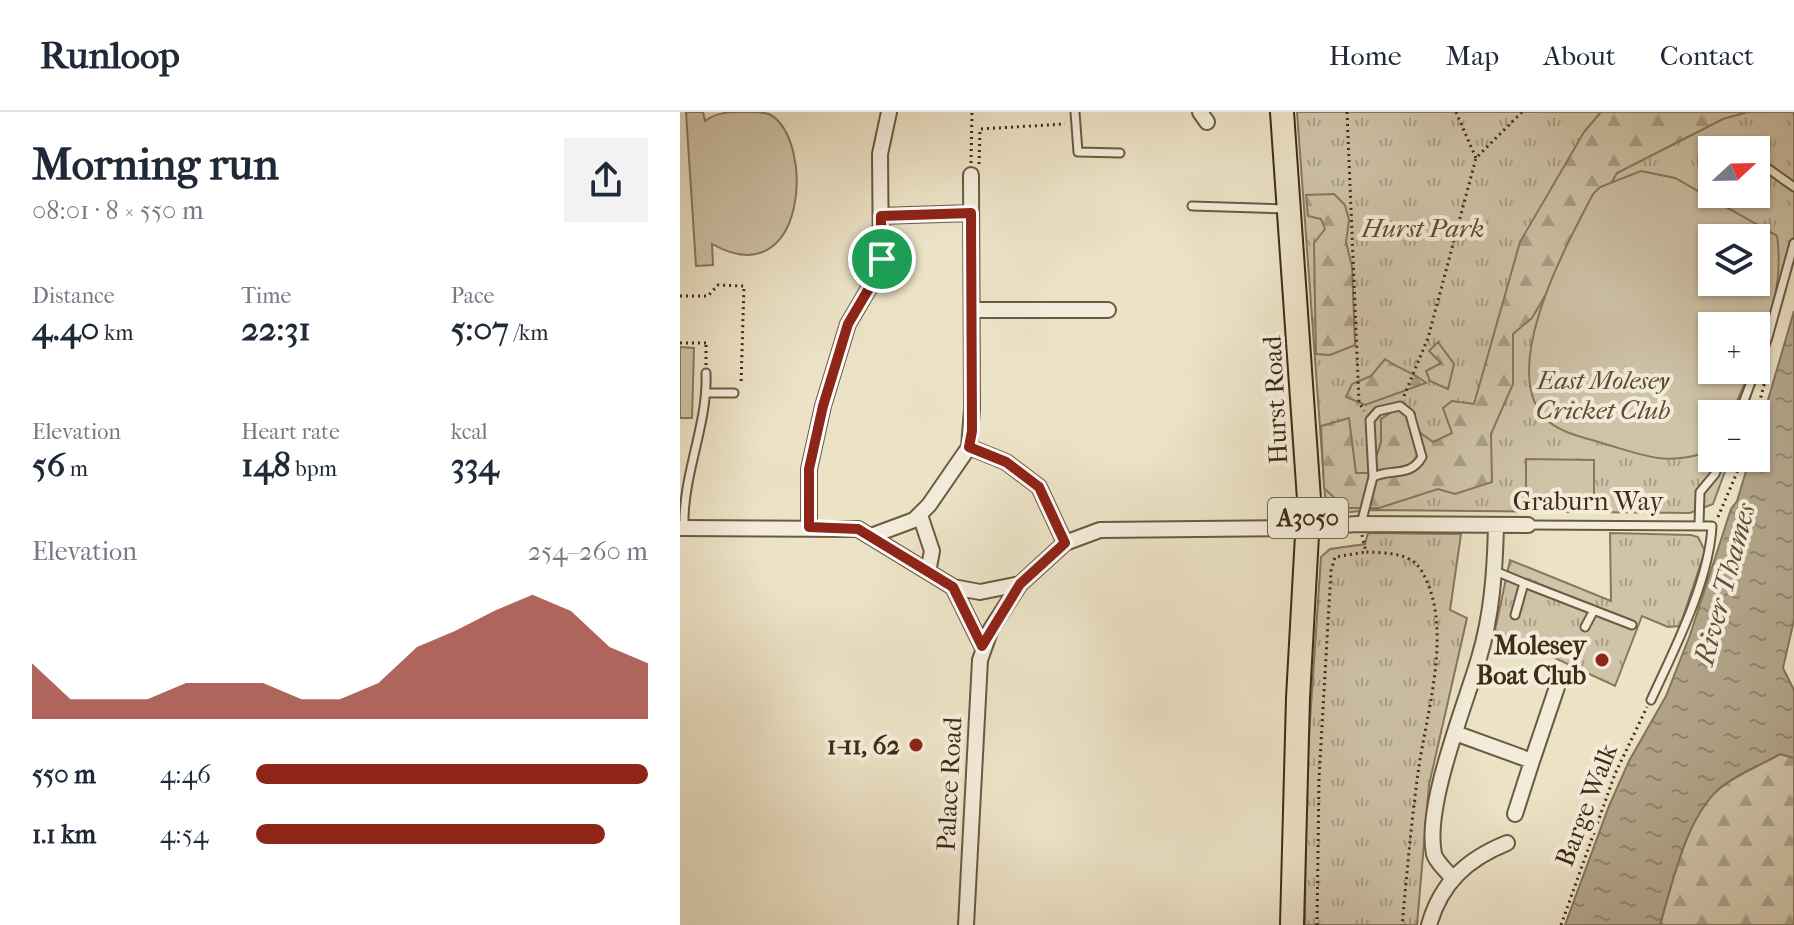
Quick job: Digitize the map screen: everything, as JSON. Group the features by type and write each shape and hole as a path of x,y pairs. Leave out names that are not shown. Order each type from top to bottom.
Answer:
{"main road":[{"name":"Hurst Road","path":"1282,112 1304,403 1308,526 1298,698 1292,925"}],"street":[{"path":"809,527 809,469 823,406 848,324 881,268 880,154 889,112"},
{"path":"871,536 920,515 969,447 971,175"},
{"path":"881,216 971,213"},
{"path":"972,310 1108,310"},
{"path":"969,447 1006,462 1039,487 1065,543"},
{"path":"920,515 932,551 928,572"},
{"path":"682,528 849,528 871,536 953,587 980,592 1020,584 1065,543 1100,530 1361,524"},
{"name":"Graburn Way","path":"1361,524 1528,525"},
{"path":"1452,878 1434,855 1435,816 1455,733 1480,657 1495,571 1496,525"},
{"name":"Palace Road","path":"966,925 982,646 1020,584"},
{"path":"953,587 982,646"},
{"path":"1515,814 1558,684"},
{"path":"1455,733 1532,761"},
{"path":"1429,925 1452,878 1476,858 1507,843"}],"lane":[{"path":"1075,113 1078,152 1120,153"},
{"path":"1770,170 1794,187"},
{"path":"1192,206 1290,210"},
{"path":"1744,400 1768,337 1794,243"},
{"path":"682,528 683,494 706,393 706,373"},
{"path":"706,393 734,393"},
{"path":"1361,524 1373,477 1370,420 1378,411 1400,406 1410,414 1422,457 1416,467 1406,472 1383,472 1373,477"},
{"path":"1699,524 1700,492 1716,472"},
{"name":"Graburn Way","path":"1528,525 1712,526"},
{"path":"1651,700 1683,627 1711,545 1712,526"},
{"path":"1495,571 1632,625"},
{"path":"1515,615 1524,583"},
{"path":"1585,627 1594,610"}],"path":[{"path":"971,175 972,112"},
{"path":"1347,112 1359,402 1370,420"},
{"path":"1456,112 1476,158"},
{"path":"1400,406 1428,338 1476,158 1522,112"},
{"path":"971,175 980,163 980,129 1068,124 1075,113"},
{"path":"680,296 708,296 718,285 744,286 741,393 734,393"},
{"path":"680,343 706,341 706,373"},
{"path":"1712,526 1737,472"},
{"path":"1361,524 1366,552"},
{"path":"1317,925 1319,778 1331,571 1335,557 1366,552 1405,556 1414,562 1434,599 1435,663 1418,772 1402,925"},
{"name":"Barge Walk","path":"1561,925 1615,774 1651,700"}],"green space":[{"path":"686,112 703,112 705,121 723,113 769,114 784,129 793,152 797,180 794,208 784,233 768,250 744,255 712,244 713,265 696,266"},
{"path":"1297,112 1794,112 1794,253 1770,332 1770,312 1698,312 1698,384 1754,384 1749,400 1698,400 1698,472 1725,472 1713,504 1690,513 1373,510 1338,513 1331,510 1325,496"},
{"path":"1601,112 1748,112 1723,119 1617,173 1532,318 1513,334 1513,384 1491,434 1492,482 1455,494 1438,489 1379,508 1345,508 1324,488 1321,426 1349,418 1356,473 1371,473 1381,442 1381,419 1404,404 1415,413 1411,426 1433,442 1452,433 1443,408 1452,401 1474,404 1520,242 1584,132"},
{"name":"East Molesey Cricket Club","path":"1641,171 1675,178 1698,191 1698,208 1728,208 1756,224 1698,224 1698,296 1770,296 1770,232 1777,236 1778,267 1770,318 1770,312 1698,312 1698,384 1745,384 1737,400 1698,400 1698,455 1658,458 1575,435 1548,421 1534,400 1529,372 1532,341 1541,308 1553,275 1593,194 1600,187"},
{"path":"1334,194 1345,205 1349,220 1346,242 1352,267 1355,345 1330,355 1316,354 1314,243 1325,229 1321,219 1308,216 1306,195"},
{"path":"1438,342 1454,364 1448,389 1430,381 1426,371 1441,363 1429,351"},
{"path":"680,347 694,348 692,418 680,418"},
{"path":"1385,359 1426,383 1365,405 1346,397 1352,384 1371,376"},
{"path":"1526,459 1594,460 1594,500 1526,499"},
{"path":"1368,533 1461,534 1450,610 1467,618 1429,785 1417,925 1305,925 1306,781 1321,557 1330,549 1365,544"},
{"path":"1610,533 1691,535 1698,537 1705,551 1680,626 1668,627 1642,616 1615,686 1495,630 1510,560 1611,601"},
{"path":"1780,754 1794,758 1794,925 1660,925 1689,833 1708,800 1734,778"}],"water":[{"name":"River Thames","path":"1794,311 1794,620 1783,668 1794,690 1794,758 1780,754 1727,783 1708,801 1689,833 1660,925 1565,925 1609,806 1629,761 1666,696 1746,472 1770,472 1768,400"}],"place":[{"name":"Molesey Boat Club","path":"1602,660"},
{"name":"1-11, 62","path":"916,745"}],"route":[{"path":"971,213 972,431 969,447 1006,462 1039,487 1065,543 1020,584 982,646 953,587 858,529 809,527 809,469 823,406 848,324 881,268 882,259 881,216 971,213"}],"park label":[{"name":"Hurst Park","path":"1423,228"}]}
